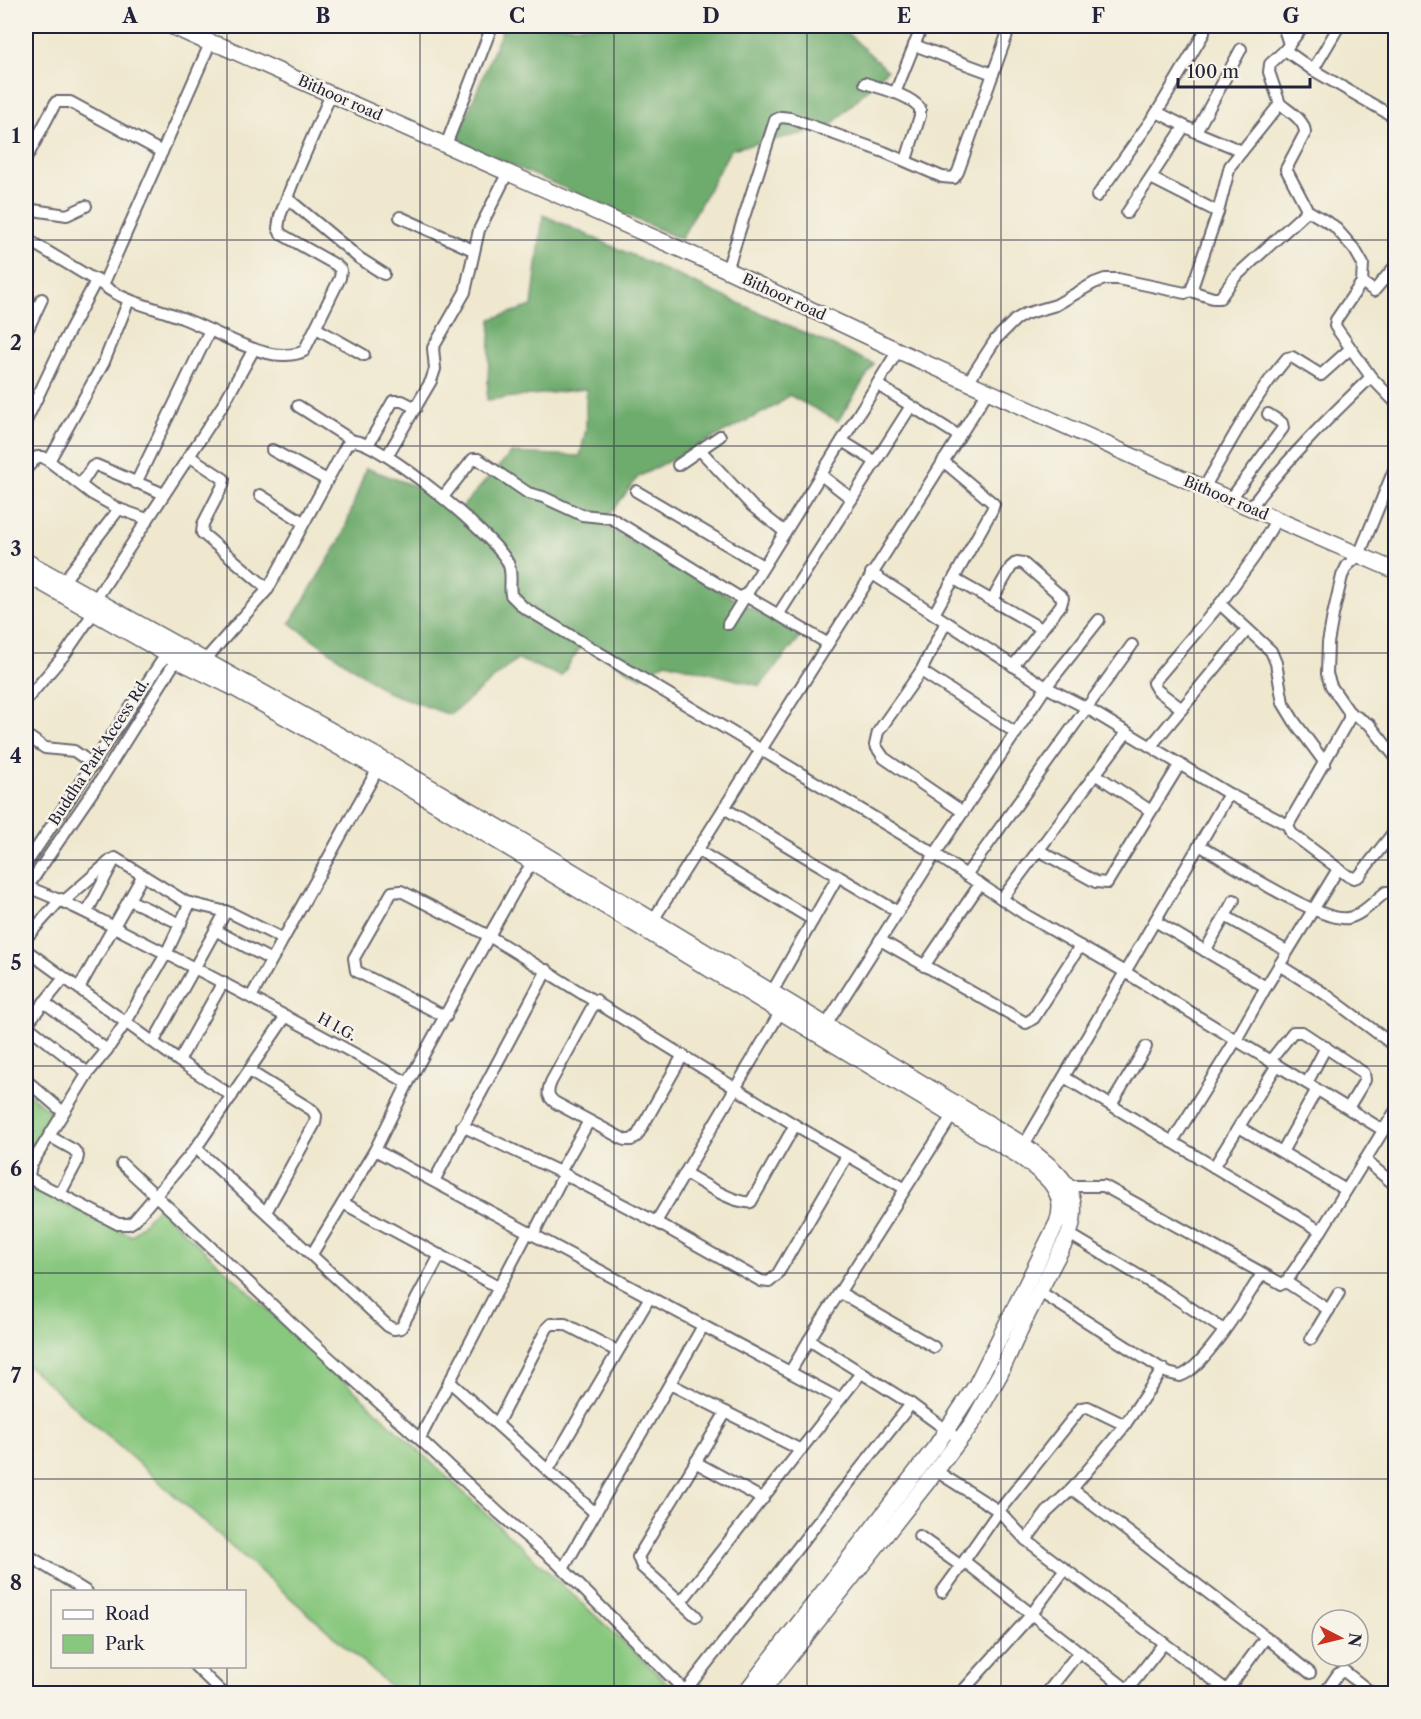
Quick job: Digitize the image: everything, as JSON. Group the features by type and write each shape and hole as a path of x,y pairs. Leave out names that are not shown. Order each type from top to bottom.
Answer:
{"street":[{"name":"Bithoor road","path":"171,26 206,43 222,46 727,270 968,382 986,394 1250,508 1355,558 1395,571"},
{"path":"446,145 492,26"},
{"path":"895,93 922,26"},
{"path":"727,270 773,123 778,118 790,118 906,160 951,179 956,176 1010,26"},
{"path":"1097,196 1157,112 1204,33 1201,26"},
{"path":"1283,26 1287,47 1313,70 1395,118"},
{"path":"1304,26 1269,68 1280,104 1302,122 1305,128 1286,169 1307,210 1334,226 1355,250 1363,264 1362,282 1334,324 1371,377 1395,403"},
{"path":"1313,70 1339,26"},
{"path":"26,421 65,339 100,282 162,152 206,43 219,53 894,357 986,394 1054,430 1272,527 1355,558 1395,581"},
{"path":"914,45 993,74"},
{"path":"1196,132 1241,49"},
{"path":"865,83 895,93 916,103 920,108 920,116 906,160"},
{"path":"26,159 59,100 70,102 162,152"},
{"path":"26,243 28,240 100,282 113,294 183,318 254,349 275,354 299,353 307,346 340,278 341,270 287,238 279,231 278,223 328,101"},
{"path":"1191,291 1218,212 1228,170 1280,104"},
{"path":"1157,112 1184,127 1242,151"},
{"path":"1126,213 1184,127"},
{"path":"1151,178 1218,212"},
{"path":"387,456 434,374 433,348 468,286 473,250 479,230 504,180"},
{"path":"287,198 359,258 384,274"},
{"path":"26,208 67,215 86,206"},
{"path":"968,382 996,339 1015,320 1025,314 1056,305 1105,279 1118,279 1185,293 1191,291 1216,299 1220,298 1235,277 1307,210"},
{"path":"400,217 473,250"},
{"path":"1362,282 1374,291 1392,278 1395,265"},
{"path":"26,333 42,299"},
{"path":"49,461 104,362 129,300"},
{"path":"316,328 364,355"},
{"path":"136,483 210,330"},
{"path":"26,700 65,654 147,519 224,403 254,349"},
{"path":"1204,488 1249,409 1287,358 1292,357 1321,375 1350,349"},
{"path":"728,624 894,357"},
{"path":"1250,508 1276,474 1319,427 1371,377"},
{"path":"878,385 959,436"},
{"path":"650,925 986,394"},
{"path":"368,445 393,401 402,400 416,408"},
{"path":"298,406 353,441 368,445 387,456 443,497 494,545 508,562 510,589 515,601 935,854 1002,899 1383,1130"},
{"path":"778,615 911,406"},
{"path":"1230,500 1283,427 1268,414"},
{"path":"678,465 720,436"},
{"path":"205,660 268,589 346,446 353,441"},
{"path":"842,441 876,462"},
{"path":"272,450 327,480"},
{"path":"700,450 752,506 785,532"},
{"path":"189,456 224,479 203,525 202,533 268,589"},
{"path":"26,469 37,457 49,461 92,494 119,509 147,519"},
{"path":"443,497 473,459 478,459 528,493 543,497 582,515 611,518 743,597 827,643"},
{"path":"1259,460 1276,474"},
{"path":"934,614 993,510 994,504 943,461"},
{"path":"81,484 95,465 164,494"},
{"path":"1395,465 1355,558 1347,566 1342,576 1333,615 1326,664 1331,686 1349,712 1370,725 1395,758"},
{"path":"821,475 852,500"},
{"path":"636,490 763,566"},
{"path":"260,495 303,522"},
{"path":"63,582 119,509"},
{"path":"1182,709 1156,690 1153,683 1220,604 1255,556 1272,527"},
{"path":"26,561 63,582 94,606"},
{"path":"992,600 1017,562 1023,563 1063,598 1061,605 1013,666"},
{"path":"871,573 1046,687 1085,707 1229,794 1288,825 1291,833 1351,878 1359,876 1395,829"},
{"path":"26,574 94,606 175,651 232,687 381,764"},
{"path":"954,579 1042,629"},
{"path":"1220,604 1271,651 1276,663 1283,703 1325,763"},
{"path":"826,1025 935,854 1046,687 1099,620"},
{"path":"946,622 921,671 878,732 875,745 884,758 963,812"},
{"path":"1151,747 1247,630"},
{"path":"966,875 1085,707 1132,645"},
{"path":"175,651 205,660 650,925 781,1011 956,1110 1024,1145 1052,1168 1075,1209 1069,1234 981,1408 954,1435 744,1694"},
{"name":"Buddha Park Access Rd.","path":"26,864 175,651"},
{"name":"Buddha Park Access Rd.","path":"26,888 102,778 175,651"},
{"path":"921,671 1016,733"},
{"path":"1288,825 1348,723 1349,712"},
{"path":"1002,899 1126,732"},
{"path":"26,735 45,748 74,751 94,765"},
{"path":"251,997 381,764"},
{"path":"1038,850 1096,882 1107,883 1180,764"},
{"path":"1095,774 1151,811"},
{"path":"1024,1145 1229,794"},
{"path":"723,808 898,912"},
{"path":"1199,845 1312,910 1335,917 1349,918 1358,914 1386,892 1395,894"},
{"path":"697,850 813,920"},
{"path":"312,1254 375,1150 408,1083 489,936 520,881 537,857"},
{"path":"115,858 173,896 190,903 226,911 283,939"},
{"path":"26,938 62,900 115,858"},
{"path":"87,912 115,858"},
{"path":"1172,1142 1338,869"},
{"path":"78,988 143,875"},
{"path":"772,992 838,876"},
{"path":"924,966 980,884"},
{"name":"H I.G.","path":"26,888 62,900 87,912 223,982 408,1083"},
{"path":"446,1017 356,971 354,958 392,892 401,891 489,936 795,1125 904,1188"},
{"path":"129,900 181,924"},
{"path":"1205,951 1234,900"},
{"path":"190,903 166,954 126,1022 88,1073 31,1165 29,1177 33,1182 124,1225 134,1221 196,1148 286,1016"},
{"path":"154,1041 226,911"},
{"path":"1225,916 1287,951"},
{"path":"1155,921 1266,987"},
{"path":"650,925 772,992 826,1025 956,1110 1061,1187 1104,1186 1282,1284 1286,1282 1321,1231 1395,1110"},
{"path":"215,930 271,960"},
{"path":"880,940 1026,1023 1032,1021 1080,946"},
{"path":"26,950 179,1061 232,1096"},
{"path":"1279,965 1325,994 1395,1045"},
{"path":"434,1181 547,970"},
{"path":"64,978 26,1025 88,1073"},
{"path":"179,1061 223,982"},
{"path":"596,1000 551,1082 548,1090 549,1096 556,1103 626,1140 634,1139 683,1055"},
{"path":"44,1002 107,1050"},
{"path":"656,1222 781,1011"},
{"path":"1214,1167 1274,1063 1296,1031 1302,1032 1326,1047 1365,1075 1365,1080 1348,1108"},
{"path":"1111,1105 1146,1047"},
{"path":"1307,1083 1326,1047"},
{"path":"249,1071 312,1110 316,1116 315,1123 266,1212"},
{"path":"1064,1077 1321,1231"},
{"path":"26,1080 63,1112"},
{"path":"1281,1152 1317,1089"},
{"path":"790,1372 904,1188 956,1110"},
{"path":"420,1438 498,1287 531,1233 589,1121"},
{"path":"685,1173 737,1200 751,1202 795,1125"},
{"path":"462,1126 562,1173 656,1222 760,1281 772,1281 847,1156"},
{"path":"1239,1127 1346,1190"},
{"path":"49,1136 74,1150 78,1156 60,1194"},
{"path":"196,1148 389,1327 397,1330 401,1328 440,1255"},
{"path":"375,1150 840,1399"},
{"path":"1365,1160 1395,1186"},
{"path":"122,1164 313,1343 563,1569 686,1692 911,1404"},
{"path":"760,1694 936,1471 1057,1223 1062,1204 1061,1187"},
{"path":"343,1203 498,1287"},
{"path":"1069,1234 1168,1293 1224,1330"},
{"path":"1040,1292 1163,1370 1175,1375 1185,1374 1193,1369 1224,1330 1262,1274"},
{"path":"1286,1282 1329,1310"},
{"path":"839,1292 934,1347"},
{"path":"1311,1339 1339,1293"},
{"path":"548,1470 650,1297"},
{"path":"497,1424 551,1324 565,1324 617,1351"},
{"path":"563,1569 703,1326"},
{"path":"808,1340 911,1404 954,1435"},
{"path":"1026,1540 1047,1512 1072,1489 1125,1425 1163,1370"},
{"path":"681,1602 861,1373"},
{"path":"449,1381 595,1513"},
{"path":"670,1383 801,1450"},
{"path":"942,1592 999,1511 1081,1408 1088,1407 1125,1425"},
{"path":"696,1616 642,1567 638,1557 726,1412"},
{"path":"695,1462 763,1499"},
{"path":"936,1471 999,1511 1026,1540 1230,1692 1266,1636"},
{"path":"1072,1489 1266,1636 1310,1673"},
{"path":"919,1536 963,1564 1129,1692 1164,1643"},
{"path":"26,1554 84,1590"},
{"path":"960,1694 1031,1616 1065,1569"},
{"path":"1046,1694 1079,1652"},
{"path":"197,1668 224,1694"},
{"path":"1324,1694 1338,1674 1344,1671 1373,1694"}],"green space":[{"path":"504,26 778,26 777,32 842,28 887,70 828,128 731,149 681,239 456,141"},
{"path":"543,215 874,364 838,421 789,395 777,405 638,477 602,525 801,636 760,686 666,662 641,677 582,645 561,676 517,659 450,715 387,692 290,623 342,537 366,468 439,495 460,509 511,453 580,456 586,429 586,389 487,400 491,319 532,306"},
{"path":"26,1091 51,1113 26,1164"},
{"path":"26,1185 132,1236 158,1207 678,1693 398,1693 26,1364"}]}
